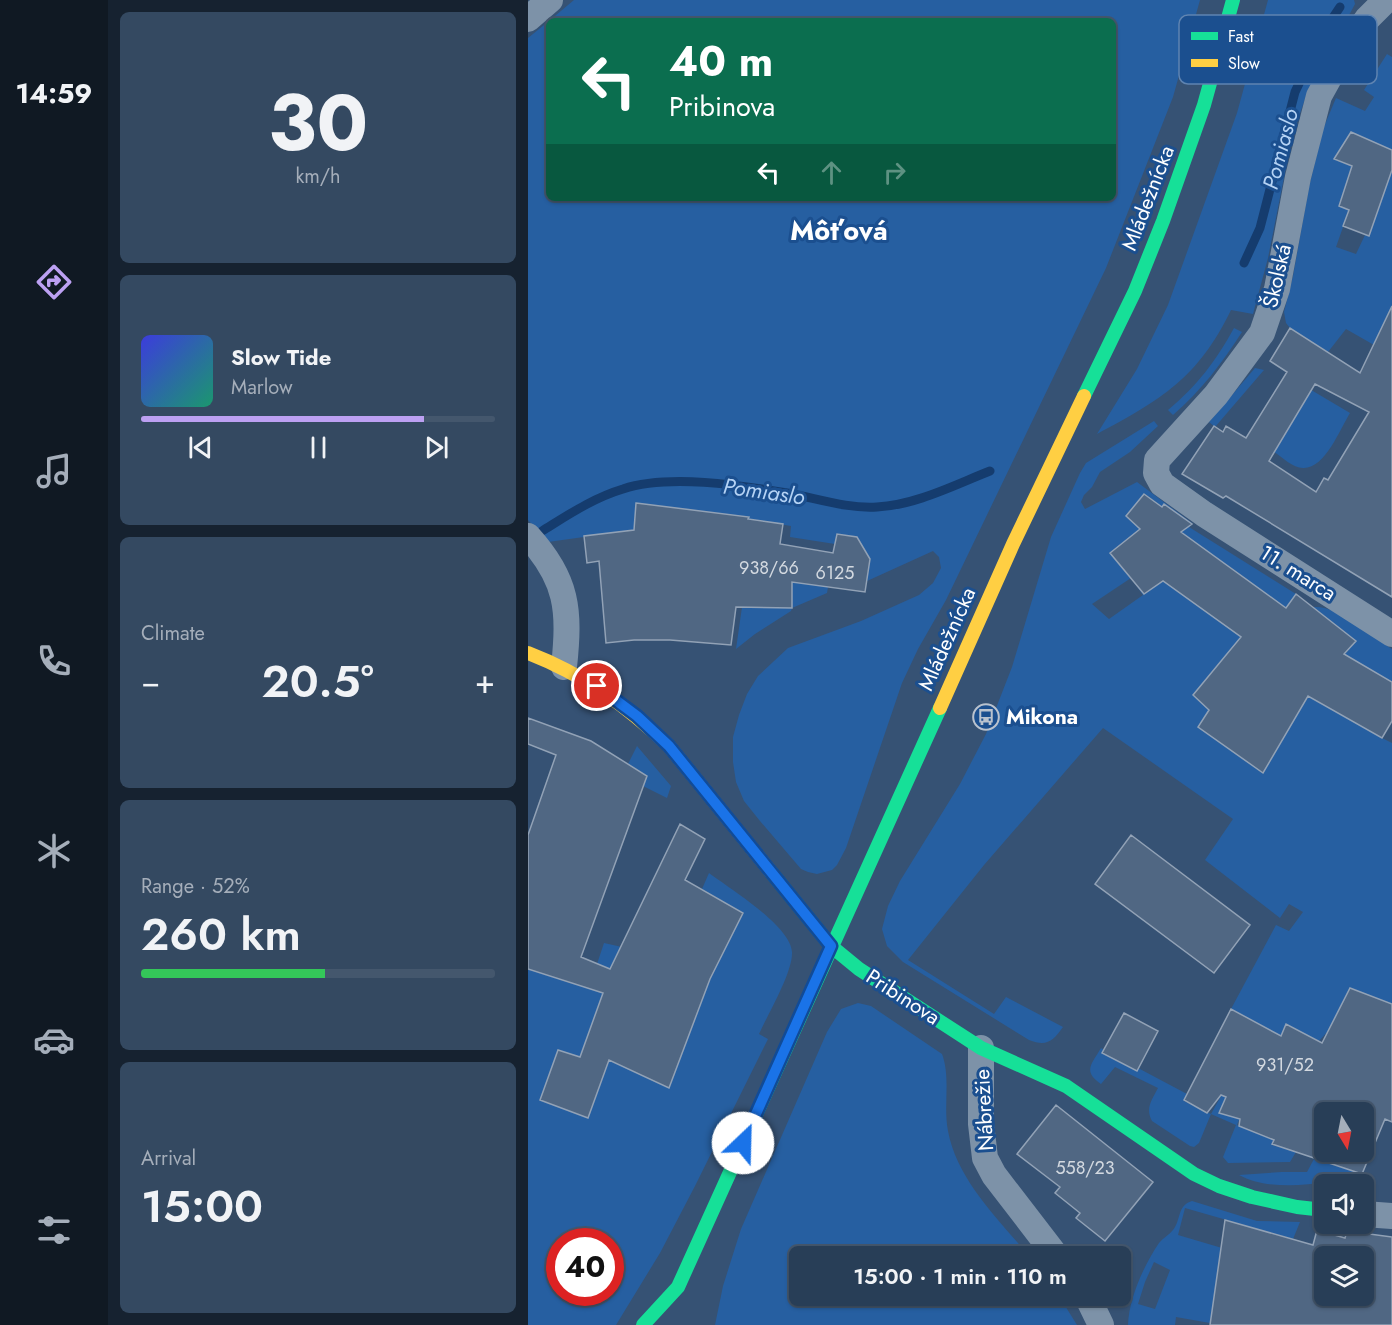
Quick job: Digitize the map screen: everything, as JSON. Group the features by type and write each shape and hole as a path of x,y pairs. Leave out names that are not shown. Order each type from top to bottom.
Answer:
{"street":[{"path":"528,19 550,0"},
{"name":"Mládežnícka","path":"1229,15 1233,0"},
{"name":"Školská","path":"1371,15 1386,0"},
{"name":"Mládežnícka","path":"678,1287 831,946 863,880 1012,544 1135,291 1164,221 1210,84"},
{"name":"Školská","path":"1204,514 1162,484 1156,473 1157,460 1216,395 1262,333 1277,289 1298,177 1319,96 1326,84"},
{"name":"11. marca","path":"1204,514 1392,634"},
{"path":"528,536 554,571 564,596 568,627 564,667"},
{"name":"Pribinova","path":"528,653 564,667 607,693 637,716 669,746 831,946 860,969 981,1048 1066,1086 1194,1174 1219,1186 1252,1197 1314,1209"},
{"name":"Nábrežie","path":"981,1048 981,1124 985,1158 994,1175 1049,1246"},
{"path":"1374,1215 1392,1216"},
{"path":"678,1287 678,1306"},
{"path":"643,1325 678,1287"},
{"path":"1092,1306 1101,1325"}],"shaded area":[{"path":"574,0 1200,0 1196,15 1179,15 1179,75 1173,97 1106,268 946,600 902,683 846,848 832,870 817,874 801,869 744,801 736,782 733,762 733,737 739,715 747,694 758,676 788,648 861,621 919,595 933,583 941,568 939,557 933,551 867,581 870,558 856,537 837,534 835,544 790,537 791,526 748,519 748,517 637,503 634,530 548,542 528,520 528,38 546,23 546,201 1116,201 1116,18 552,18"},
{"path":"1268,0 1354,0 1355,4 1349,15 1264,15"},
{"path":"1387,54 1392,57 1392,150 1351,132 1334,159 1356,168 1339,206 1349,210 1336,247 1356,254 1365,235 1369,236 1392,167 1392,339 1374,345 1346,329 1328,352 1290,328 1286,323 1284,312 1323,129 1336,98 1365,111 1374,97 1364,90 1368,84 1377,84 1377,70"},
{"path":"1245,84 1312,84 1292,137 1268,258 1253,314 1231,310 1205,353 1176,385 1140,410 1097,434 1137,369 1168,305 1237,113"},
{"path":"1234,328 1242,332 1227,355 1202,386 1173,415 1168,410 1205,372"},
{"path":"1255,368 1264,370 1215,427 1209,422"},
{"path":"1291,378 1350,413 1331,447 1311,467 1299,468 1274,452"},
{"path":"1154,421 1158,426 1130,452 1100,472 1081,502 1085,509 1137,482 1192,523 1189,527 1296,594 1235,677 1218,664 1193,695 1263,772 1294,720 1292,717 1356,641 1313,607 1323,608 1344,616 1392,649 1392,682 1366,667 1382,738 1392,743 1392,1004 1350,988 1328,1031 1319,1041 1286,1025 1259,1085 1253,1084 1237,1125 1274,1140 1272,1145 1296,1152 1290,1162 1228,1163 1223,1157 1236,1125 1211,1114 1261,1025 1231,1009 1276,925 1289,931 1303,912 1289,904 1280,918 1205,860 1233,819 1103,728 984,865 908,960 994,1014 1006,997 1063,1027 1053,1039 1045,1043 1029,1040 903,962 887,946 882,929 888,906 900,881 960,784 986,734 1012,667 1051,537 1086,463","holes":["1145,494 1188,526 1128,575 1110,553 1140,529 1126,516","1131,578 1143,595 1109,619 1092,604"]},
{"path":"792,580 828,587 827,593 792,608 791,611 736,649 742,607 791,608"},
{"path":"637,746 671,786 667,798 643,786 628,764"},
{"path":"709,873 771,920 789,942 792,952 791,960 789,970 759,1034 768,1039 695,1186 660,1253 616,1325 528,1325 528,969 573,984 581,961 596,967 604,943 622,947 580,1058 558,1050 541,1100 588,1118 639,980 643,1076 669,1088 710,979 743,913 702,889"},
{"path":"858,1003 871,1006 942,1054 947,1082 948,1131 953,1149 970,1183 1021,1246 789,1246 789,1306 1065,1306 1077,1325 715,1325 723,1286 741,1229 827,1032 841,1009"},
{"path":"1101,1048 1104,1050 1103,1053 1136,1071 1138,1068 1187,1094 1184,1101 1211,1114 1199,1143 1194,1147 1152,1121 1149,1108 1158,1088 1115,1067 1101,1084 1092,1075 1090,1067"},
{"path":"1314,1159 1314,1162 1324,1162 1362,1174 1314,1174 1314,1183 1300,1185 1267,1184 1239,1175 1282,1172 1307,1172"},
{"path":"1192,1201 1257,1221 1300,1222 1293,1239 1185,1208 1178,1235 1222,1248 1210,1323 1176,1317 1175,1325 1128,1325 1134,1293 1143,1271 1159,1243 1175,1226 1184,1206","holes":["1154,1262 1170,1270 1155,1309 1138,1304"]}],"building":[{"path":"1351,132 1392,150 1392,170 1369,236 1343,226 1349,210 1339,206 1352,166 1334,159"},
{"path":"1392,306 1392,597 1226,496 1223,498 1182,474 1214,426 1223,432 1226,426 1246,438 1287,372 1270,361 1290,328 1360,373","holes":["1315,384 1369,412 1328,480 1324,478 1316,492 1269,461"]},
{"path":"1144,494 1162,507 1164,504 1192,524 1181,532 1286,608 1296,594 1356,641 1344,654 1392,682 1392,721 1382,738 1308,696 1263,773 1198,727 1209,710 1193,695 1241,637 1163,581 1144,594 1110,553 1140,529 1126,516"},
{"path":"636,503 749,517 748,519 783,524 780,544 833,553 837,534 857,537 870,559 865,592 792,582 792,608 736,607 731,645 670,640 606,643 599,561 587,563 584,536 634,530"},
{"path":"528,718 591,741 647,776 581,957 610,969 680,824 705,839 685,880 743,913 710,979 669,1088 609,1060 588,1118 540,1100 558,1050 580,1057 603,993 528,969 528,835 556,755 528,744"},
{"path":"1131,835 1250,925 1214,973 1095,884"},
{"path":"1350,988 1392,1004 1392,1122 1385,1119 1374,1145 1374,1102 1314,1102 1314,1158 1272,1144 1274,1140 1239,1126 1240,1119 1219,1113 1226,1097 1221,1095 1207,1113 1184,1100 1231,1009 1281,1036 1286,1024 1322,1043"},
{"path":"1124,1013 1158,1031 1137,1071 1102,1053"},
{"path":"1056,1105 1153,1182 1105,1241 1076,1218 1080,1213 1055,1193 1060,1187 1017,1154"},
{"path":"1326,1162 1367,1162 1362,1174"},
{"path":"1225,1220 1313,1245 1316,1234 1331,1234 1345,1238 1346,1234 1392,1237 1392,1325 1210,1325"}],"waterway":[{"name":"Pomiaslo","path":"1335,15 1340,7"},
{"name":"Pomiaslo","path":"1244,263 1260,228 1299,84"},
{"name":"Pomiaslo","path":"542,531 601,497 623,489 661,482 726,484 787,493 843,505 877,507 920,498 990,471"}],"traffic: fast":[{"path":"1229,15 1233,0"},
{"path":"1084,396 1135,291 1163,221 1210,84"},
{"path":"643,1325 678,1287 940,708"},
{"path":"771,872 831,946 859,969 981,1048 1066,1086 1194,1174 1219,1186 1252,1197 1314,1209"}],"traffic: slow":[{"path":"940,708 1013,544 1084,396"},
{"path":"528,653 586,681 653,731 669,746 771,872"}],"place":[{"name":"Mikona","path":"986,717"}],"district":[{"name":"Môťová","path":"839,231"}],"route":[{"path":"597,686 637,716 669,746 831,946 743,1143"}]}
